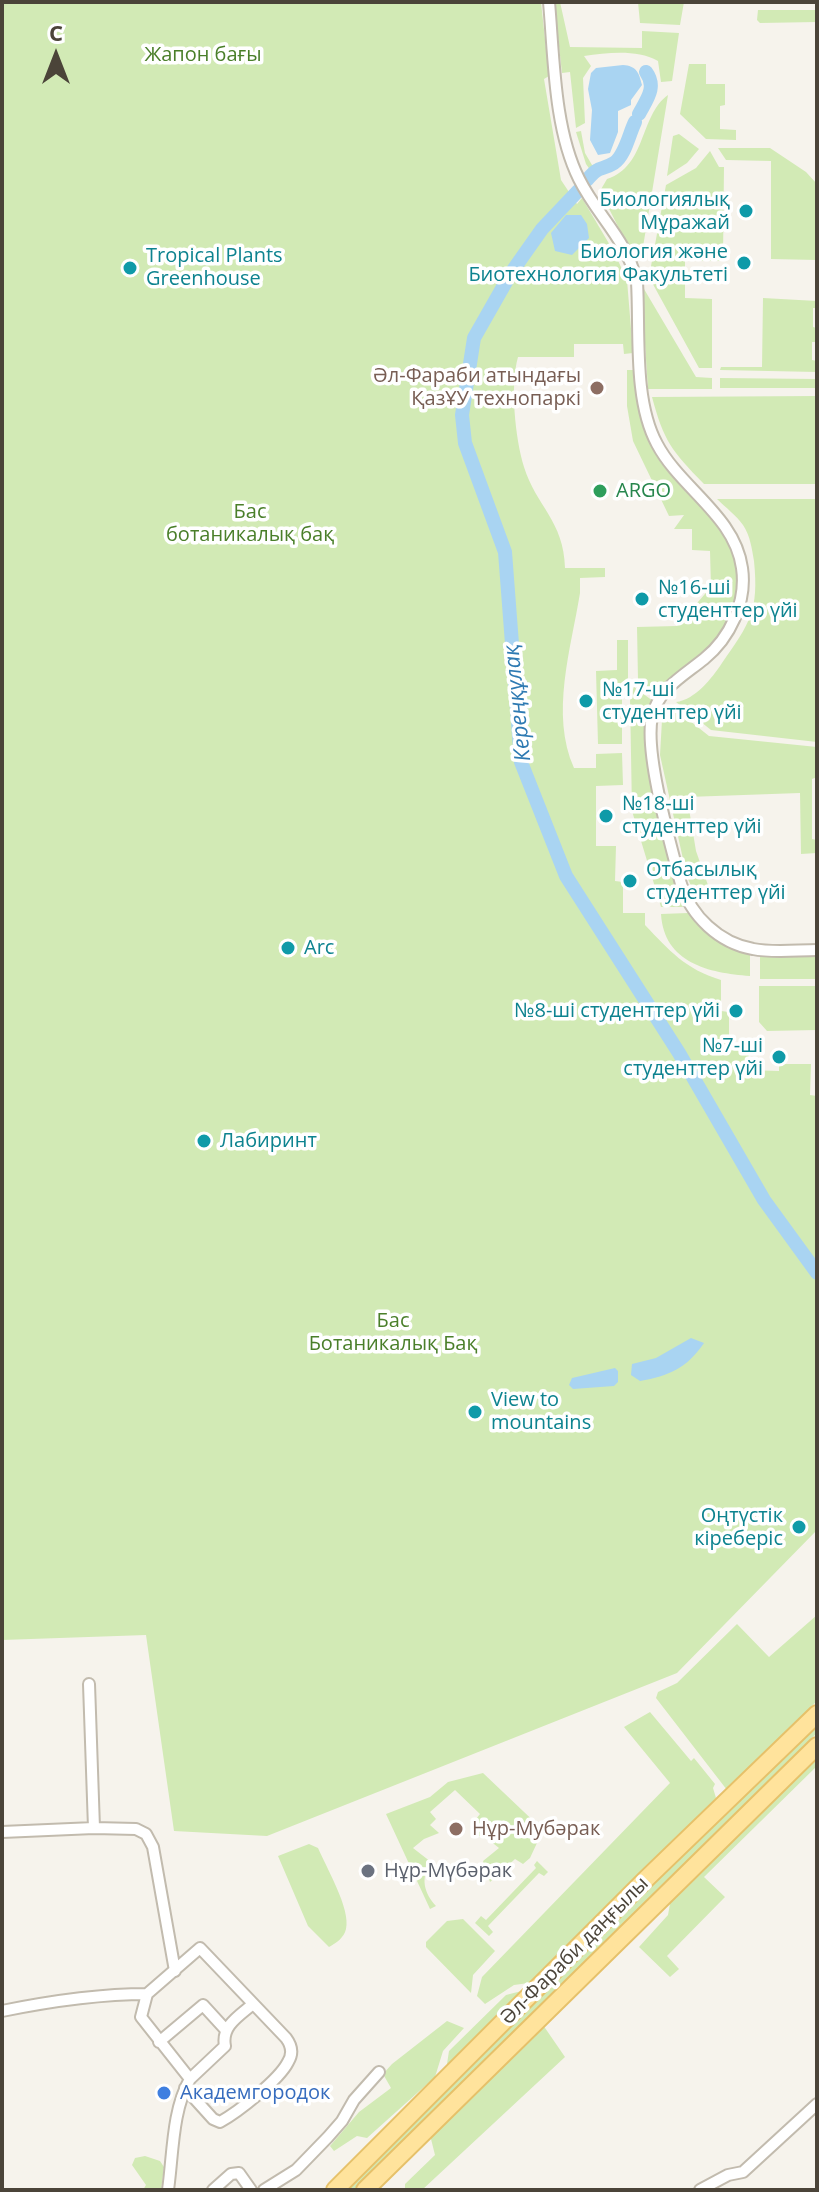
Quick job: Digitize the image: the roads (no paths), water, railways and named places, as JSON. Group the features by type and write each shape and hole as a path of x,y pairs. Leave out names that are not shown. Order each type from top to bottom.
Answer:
{"main road":[{"name":"Әл-Фараби даңғылы","path":"335,2190 645,1880 817,1714"},
{"name":"Әл-Фараби даңғылы","path":"365,2190 817,1746"}],"street":[{"path":"549,2 563,131 569,154 580,180 616,232 633,265 637,282 643,393 649,426 663,455 733,537 742,568 740,601 731,628 707,657 661,695 652,716 651,751 681,884 698,917 715,932 740,946 755,950 817,950"},
{"path":"89,1684 94,1828"},
{"path":"2,1832 94,1828 136,1829 146,1834 153,1847 175,1971"},
{"path":"200,1948 289,2042 291,2055 278,2075 220,2122 213,2119 141,2017 147,1994 200,1948"},
{"path":"2,2011 70,1998 147,1994"},
{"path":"168,2190 177,2120 187,2083 225,2046 222,2035 225,2029 253,2004"},
{"path":"159,2042 203,2005 225,2029"},
{"path":"264,2190 296,2170 342,2121 354,2100 379,2072"},
{"path":"700,2190 728,2175 743,2172 817,2104"},
{"path":"213,2190 231,2174 239,2173 251,2190"}],"water":[{"path":"623,65 636,70 642,85 631,100 631,105 618,111 618,132 610,153 598,155 590,140 592,110 588,89 591,73 596,68"},
{"path":"566,215 581,215 587,224 589,238 572,255 555,251 551,233"},
{"path":"691,1338 704,1343 691,1359 676,1370 640,1381 631,1375 632,1364 656,1358"},
{"path":"615,1368 618,1382 614,1386 573,1389 569,1385 572,1378"}],"waterway":[{"name":"Кереңқұлақ","path":"639,114 651,88 646,72"},
{"name":"Кереңқұлақ","path":"587,180 597,170 618,160 635,122"},
{"name":"Кереңқұлақ","path":"578,191 542,229 511,273 474,338 462,415 465,443 505,552 521,762 566,876 679,1053 764,1200 817,1273"}],"place":[{"name":"Биологиялық Мұражай","path":"746,211"},
{"name":"Биология және Биотехнология Факультеті","path":"744,263"},
{"name":"Tropical Plants Greenhouse","path":"130,268"},
{"name":"Әл-Фараби атындағы ҚазҰУ технопаркі","path":"597,388"},
{"name":"ARGO","path":"600,491"},
{"name":"№16-ші студенттер үйі","path":"642,599"},
{"name":"№17-ші студенттер үйі","path":"586,701"},
{"name":"№18-ші студенттер үйі","path":"606,816"},
{"name":"Отбасылық студенттер үйі","path":"630,881"},
{"name":"Arc","path":"288,948"},
{"name":"№8-ші студенттер үйі","path":"736,1011"},
{"name":"№7-ші студенттер үйі","path":"779,1057"},
{"name":"Лабиринт","path":"204,1141"},
{"name":"View to mountains","path":"475,1412"},
{"name":"Оңтүстік кіреберіс","path":"799,1527"},
{"name":"Нұр-Мубәрак","path":"456,1829"},
{"name":"Нұр-Мүбәрак","path":"368,1871"},
{"name":"Академгородок","path":"164,2093"}],"park label":[{"name":"Жапон бағы","path":"203,55"},
{"name":"Бас ботаникалық бақ","path":"250,524"},
{"name":"Бас Ботаникалық Бақ","path":"393,1332"}]}
